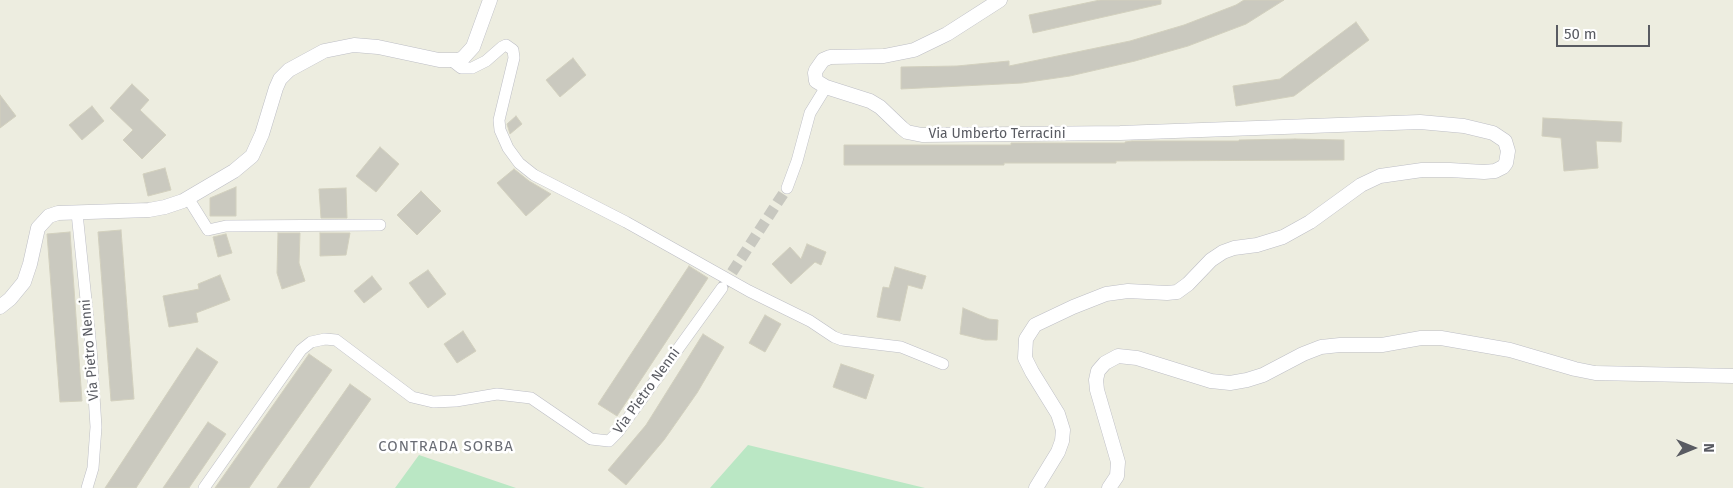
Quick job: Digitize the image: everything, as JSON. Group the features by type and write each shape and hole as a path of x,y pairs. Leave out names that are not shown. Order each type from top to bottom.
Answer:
{"street":[{"path":"0,307 10,299 24,282 30,264 36,233 42,223 54,214 149,210 165,208 188,198 234,171 252,156 262,134 280,79 289,70 313,56 334,48 359,45 378,47 439,60 452,61 463,58 473,47 490,0"},
{"path":"787,188 797,161 810,113 826,87 816,81 814,74 826,58 838,55 884,56 914,50 947,34 1000,0"},
{"path":"452,61 462,68 472,68 486,61 506,45 513,50 514,58 499,120 500,130 508,148 519,163 534,175 626,222 749,291 842,340 901,347 943,364"},
{"name":"Via Umberto Terracini","path":"826,87 875,103 902,128 908,132 922,135 1120,134 1349,123 1420,122 1477,128 1501,137 1507,146 1509,155 1503,167 1490,172 1430,170 1380,176 1355,189 1310,222 1283,237 1223,252 1177,292 1128,291 1106,294 1073,306 1035,325 1026,339 1025,358 1058,414 1063,430 1058,452 1036,488"},
{"path":"188,198 208,230 226,226 380,225"},
{"name":"Via Pietro Nenni","path":"77,212 91,348 96,427 93,468 88,488"},
{"name":"Via Pietro Nenni","path":"204,488 301,350 311,342 325,338 336,340 412,397 433,402 456,401 497,394 531,398 591,439 609,441 618,432 722,288"},
{"path":"1109,488 1117,476 1118,462 1097,390 1096,380 1098,372 1105,363 1118,356 1137,358 1211,381 1230,383 1263,375 1303,354 1321,347 1382,345 1421,338 1441,338 1510,350 1595,373 1733,376"}],"green space":[{"path":"748,445 925,488 710,488"},
{"path":"419,455 516,488 395,488"}],"building":[{"path":"1100,0 1161,0 1161,4 1033,33 1029,15"},
{"path":"1244,0 1284,0 1246,24 1188,46 1135,61 1070,76 1022,83 901,89 901,67 957,66 1009,61 1009,66 1130,41 1184,25 1236,5"},
{"path":"1356,22 1369,40 1294,96 1236,106 1233,86 1280,79"},
{"path":"573,58 586,75 560,97 546,80"},
{"path":"132,84 149,100 140,110 166,135 142,159 123,140 133,130 110,108"},
{"path":"0,95 16,116 0,128"},
{"path":"92,106 104,121 82,140 69,125"},
{"path":"516,116 522,124 510,134 507,124"},
{"path":"1543,118 1622,122 1621,142 1596,141 1598,168 1564,171 1561,138 1542,136"},
{"path":"1344,140 1344,160 1116,161 1116,163 1004,163 1004,165 844,165 844,145 1011,145 1011,143 1125,143 1132,141"},
{"path":"380,147 399,164 376,192 356,176"},
{"path":"165,168 171,190 148,196 143,174"},
{"path":"514,169 529,181 551,194 526,216 497,183"},
{"path":"236,187 236,216 210,216 210,198"},
{"path":"346,188 347,218 321,218 319,189"},
{"path":"421,191 441,211 417,235 397,215"},
{"path":"121,230 134,399 111,401 98,232"},
{"path":"70,232 82,401 60,402 47,234"},
{"path":"278,233 300,233 299,263 305,281 282,289 277,273"},
{"path":"320,233 350,233 346,255 320,256"},
{"path":"226,234 232,253 218,257 213,237"},
{"path":"807,244 826,252 821,265 815,262 791,284 772,264 790,247 801,259"},
{"path":"689,266 708,278 617,416 598,404"},
{"path":"895,267 926,276 922,289 908,285 900,321 877,317 883,287 889,288"},
{"path":"428,270 446,294 428,308 409,283"},
{"path":"220,275 230,300 196,313 198,322 169,327 163,296 199,289 198,284"},
{"path":"372,276 382,289 364,303 354,291"},
{"path":"963,308 989,319 998,320 997,340 985,340 960,334"},
{"path":"765,315 781,324 765,352 749,343"},
{"path":"463,331 476,351 457,363 444,344"},
{"path":"703,334 724,347 697,393 664,440 626,485 608,470 646,425"},
{"path":"197,348 218,362 136,488 105,488"},
{"path":"309,354 332,370 249,488 215,488"},
{"path":"841,364 874,375 866,399 833,387"},
{"path":"350,384 371,399 309,488 277,488"},
{"path":"208,422 226,434 189,488 163,488"}],"tunnel":[{"path":"723,286 787,188"}],"district":[{"name":"CONTRADA SORBA","path":"446,447"}]}
